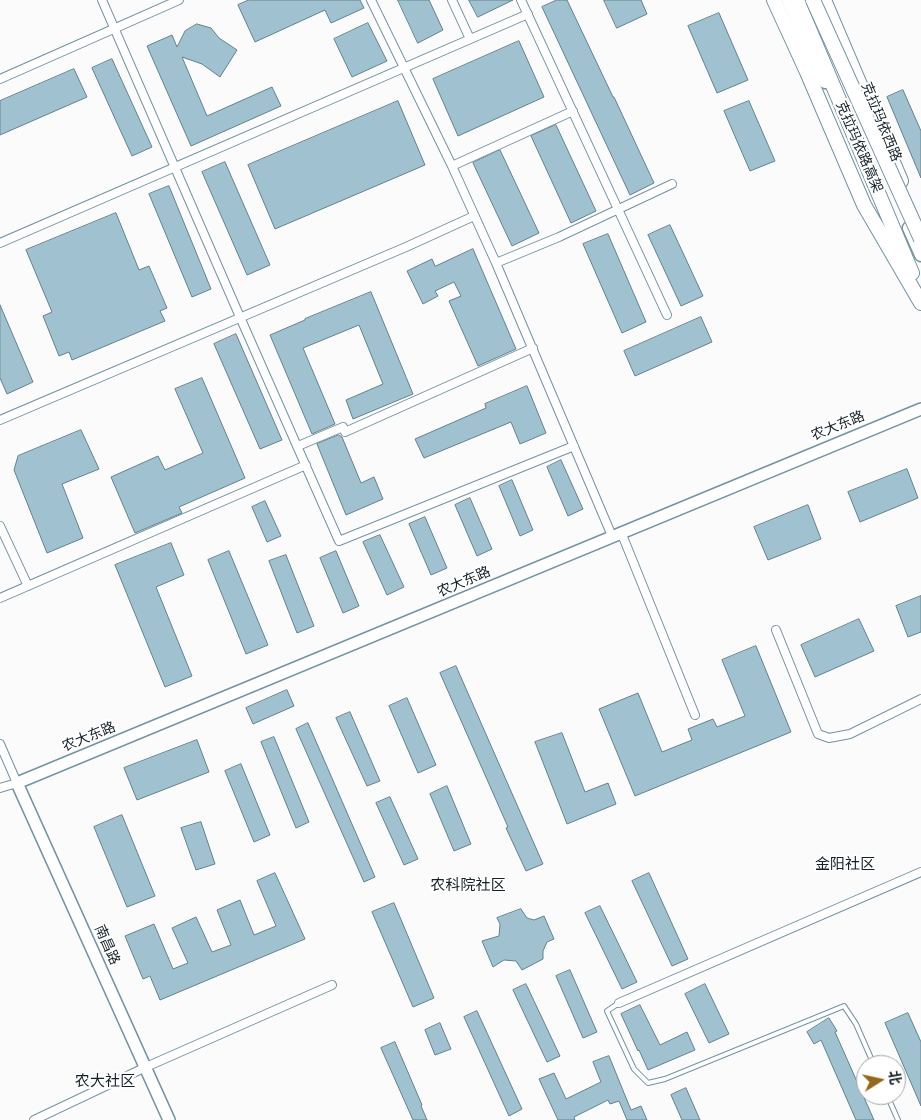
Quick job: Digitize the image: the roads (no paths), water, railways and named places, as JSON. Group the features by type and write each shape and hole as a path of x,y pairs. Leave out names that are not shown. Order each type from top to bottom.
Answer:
{"highway":[{"path":"774,0 864,205 921,303"},
{"name":"克拉玛依路高架","path":"797,0 921,294"},
{"name":"克拉玛依路高架","path":"814,0 921,239"},
{"path":"824,0 921,224"},
{"path":"897,169 921,233"}],"main road":[{"path":"788,0 921,298"},
{"name":"克拉玛依西路","path":"814,0 894,195 921,255"},
{"name":"农大东路","path":"18,783 921,408"},
{"name":"南昌路","path":"18,783 169,1120"}],"street":[{"path":"102,0 339,541 574,446"},
{"path":"0,79 179,0"},
{"path":"371,0 452,166 574,446 617,534 695,715"},
{"path":"452,0 470,39"},
{"path":"521,0 667,315"},
{"path":"0,243 528,14"},
{"path":"452,166 573,111"},
{"path":"496,264 672,184"},
{"path":"0,420 406,247 474,216"},
{"path":"298,446 343,427 345,432 532,348"},
{"path":"0,598 306,465"},
{"path":"0,526 28,586"},
{"path":"776,630 818,734 829,738 850,734 921,699"},
{"path":"0,744 18,783 0,788"},
{"path":"619,1002 921,872"},
{"path":"34,1120 146,1067 332,985"}],"lane":[{"path":"619,1002 607,1011 634,1069 648,1083 665,1079 844,1006 856,1024 870,1055"},
{"path":"891,1105 898,1120"}],"district":[{"name":"金阳社区","path":"845,865"},
{"name":"农科院社区","path":"468,886"},
{"name":"农大社区","path":"105,1082"}]}
